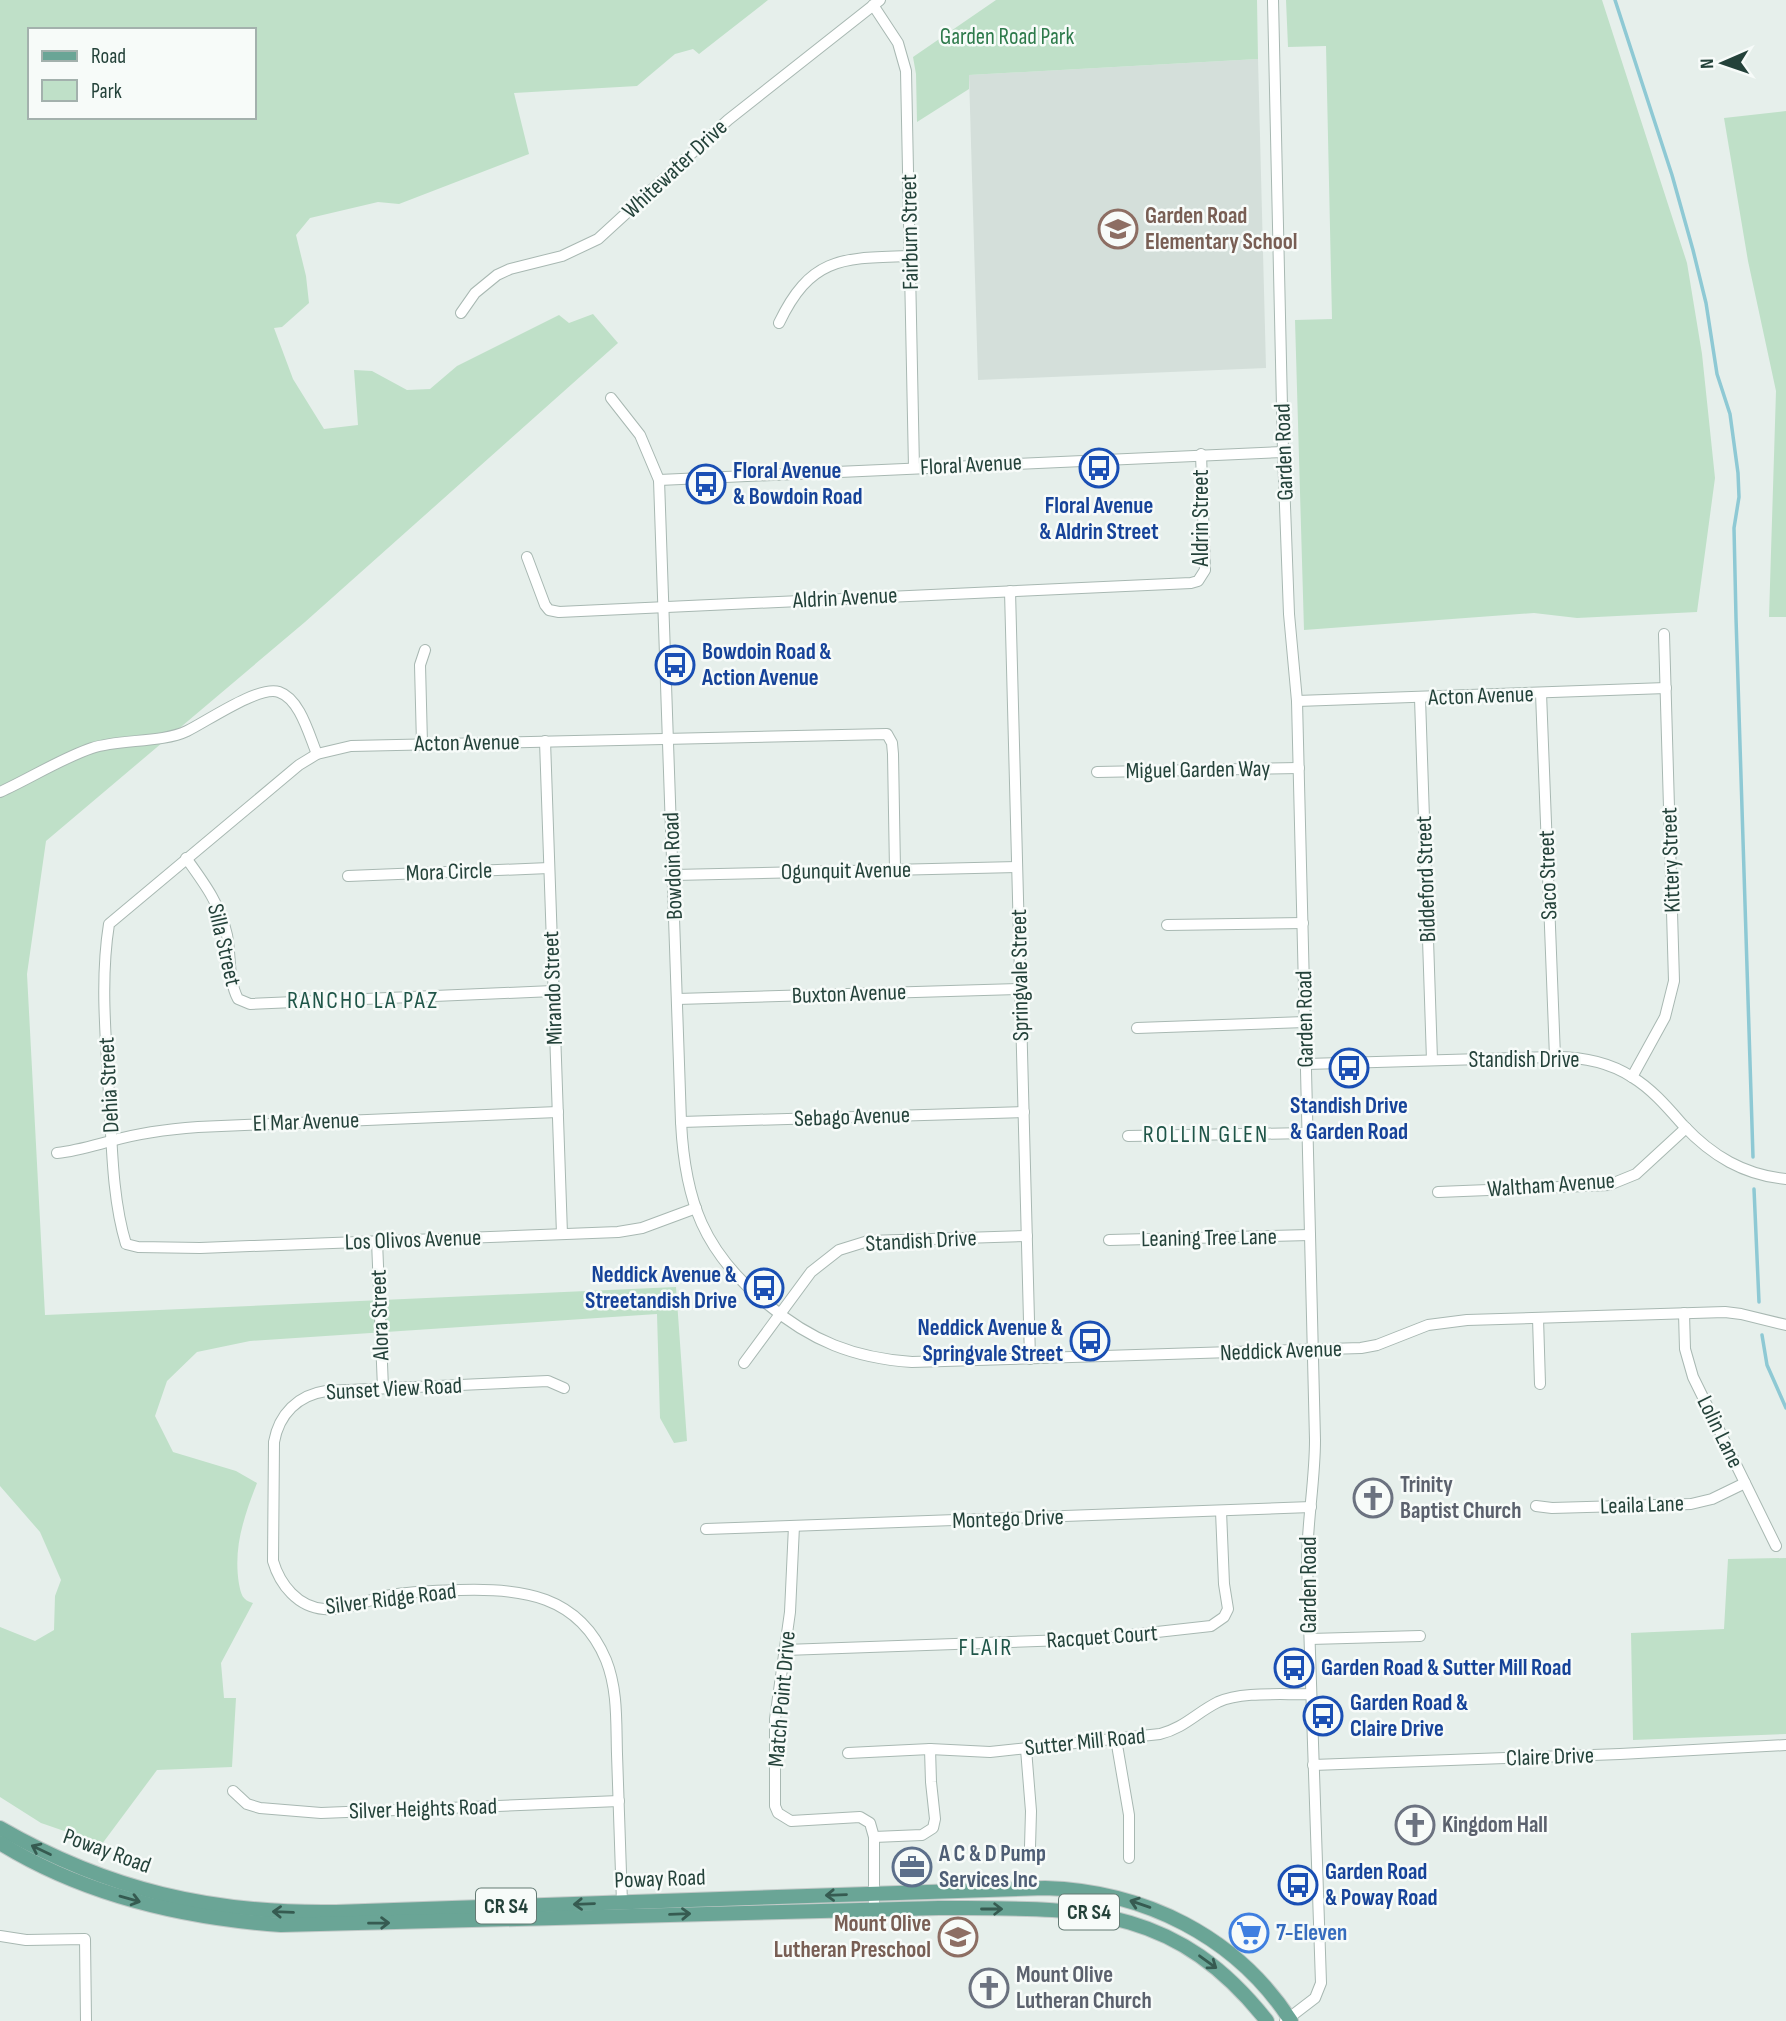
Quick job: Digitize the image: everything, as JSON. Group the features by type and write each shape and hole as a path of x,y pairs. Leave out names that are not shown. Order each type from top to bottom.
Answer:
{"main road":[{"name":"Poway Road","path":"0,1828 71,1865 114,1881 201,1903 271,1912 622,1909 1042,1909 1088,1912 1116,1918 1161,1934 1207,1961 1232,1981 1267,2021"},
{"name":"Poway Road","path":"0,1843 52,1870 100,1890 198,1916 281,1925 874,1894 1045,1888 1086,1891 1123,1898 1173,1916 1220,1945 1253,1973 1288,2020"}],"street":[{"name":"Garden Road","path":"1273,0 1283,452 1289,614 1297,701 1303,923 1315,1471 1307,1556 1321,1983 1315,1998 1288,2020"},
{"name":"Fairburn Street","path":"876,3 898,43 906,71 914,468"},
{"name":"Whitewater Drive","path":"461,313 475,293 497,275 510,269 562,256 598,239 728,120 876,3"},
{"path":"779,323 791,300 812,276 823,268 850,258 910,256"},
{"name":"Bowdoin Road","path":"611,398 640,435 659,480 681,1122 686,1175 696,1208 713,1244 740,1281 780,1315"},
{"name":"Floral Avenue","path":"659,480 1283,452"},
{"name":"Aldrin Street","path":"1198,581 1205,570 1201,454"},
{"name":"Aldrin Avenue","path":"527,557 542,599 549,610 559,612 1182,584 1198,581"},
{"name":"Springvale Street","path":"1010,590 1030,1359"},
{"name":"Kittery Street","path":"1632,1076 1665,1017 1674,981 1664,634"},
{"path":"422,744 420,665 425,650"},
{"name":"Acton Avenue","path":"1297,701 1666,688"},
{"path":"0,792 93,748 184,733 246,699 269,691 287,695 295,704 317,754"},
{"name":"Saco Street","path":"1541,693 1555,1057"},
{"name":"Biddeford Street","path":"1420,698 1432,1060"},
{"name":"Acton Avenue","path":"108,924 299,765 317,754 351,746 887,734 892,743 893,754 895,870"},
{"name":"Mirando Street","path":"545,741 562,1234"},
{"name":"Miguel Garden Way","path":"1097,772 1298,768"},
{"name":"Silla Street","path":"186,858 207,886 218,907 226,935 232,988 237,999 250,1004 553,990"},
{"name":"Ogunquit Avenue","path":"674,875 1017,867"},
{"name":"Mora Circle","path":"348,876 549,868"},
{"path":"1167,925 1303,923"},
{"name":"Dehia Street","path":"108,924 104,950 112,1140 120,1225 126,1244"},
{"name":"Buxton Avenue","path":"677,999 1020,989"},
{"path":"1137,1028 1305,1022"},
{"name":"Standish Drive","path":"1306,1064 1555,1057 1598,1061 1632,1076 1713,1152 1737,1167 1758,1175 1786,1179"},
{"name":"El Mar Avenue","path":"57,1153 81,1150 112,1140 198,1127 558,1112"},
{"name":"Sebago Avenue","path":"681,1122 1024,1112"},
{"name":"Waltham Avenue","path":"1438,1192 1609,1185 1636,1174 1686,1128"},
{"path":"1128,1136 1308,1133"},
{"name":"Los Olivos Avenue","path":"126,1244 138,1247 186,1248 630,1231 696,1208"},
{"name":"Leaning Tree Lane","path":"1109,1240 1310,1235"},
{"name":"Standish Drive","path":"744,1363 811,1272 839,1250 869,1241 1027,1236"},
{"name":"Alora Street","path":"377,1241 383,1388"},
{"name":"Neddick Avenue","path":"780,1315 826,1343 878,1359 912,1362 1370,1347 1442,1323 1538,1318 1684,1313 1741,1314 1786,1325"},
{"name":"Lolin Lane","path":"1684,1313 1685,1349 1693,1377 1776,1546"},
{"path":"1538,1318 1540,1384"},
{"name":"Sunset View Road","path":"272,1552 273,1449 276,1431 284,1416 296,1403 318,1392 383,1388 548,1381 564,1388"},
{"name":"Leaila Lane","path":"1536,1506 1552,1508 1691,1504 1712,1499 1745,1483"},
{"name":"Montego Drive","path":"706,1529 1311,1507"},
{"name":"Racquet Court","path":"785,1650 1094,1639 1212,1626 1224,1617 1228,1609 1224,1584 1221,1511"},
{"name":"Match Point Drive","path":"794,1526 792,1594 777,1695 774,1744 778,1814 791,1821 860,1817 870,1824 874,1837"},
{"name":"Silver Ridge Road","path":"272,1552 275,1569 287,1589 299,1600 316,1608 344,1608 380,1597 414,1592 492,1589 528,1593 544,1598 565,1610 595,1640 610,1672 614,1690 622,1909"},
{"path":"1310,1639 1420,1636"},
{"name":"Sutter Mill Road","path":"848,1753 930,1749 990,1752 1116,1739 1169,1732 1217,1703 1232,1698 1311,1694"},
{"path":"1116,1739 1129,1815 1129,1858"},
{"name":"Claire Drive","path":"1313,1765 1786,1745"},
{"path":"874,1909 874,1837 922,1835 933,1828 935,1819 930,1749"},
{"path":"1026,1749 1031,1811 1030,1847"},
{"name":"Silver Heights Road","path":"233,1791 247,1804 260,1808 321,1813 619,1801"},
{"path":"0,1936 26,1940 85,1939 86,2021"}],"shaded area":[{"name":"Garden Road Elementary School","path":"1258,59 1266,368 978,380 969,75"}],"green space":[{"path":"0,0 768,0 699,54 693,49 675,54 637,86 514,93 529,154 399,204 378,202 310,218 296,235 306,276 309,303 282,327 274,328 293,379 324,429 358,425 354,370 372,371 407,390 430,389 457,366 559,315 569,323 593,314 618,343 305,622 46,841 27,974 45,1315 676,1287 687,1441 674,1443 660,1418 657,1314 250,1341 197,1352 167,1381 155,1416 173,1452 236,1471 257,1483 244,1520 237,1557 241,1594 253,1603 221,1663 224,1698 236,1698 232,1767 157,1770 102,1844 41,1823 0,1797 0,1627 35,1641 54,1630 55,1596 61,1580 40,1532 0,1486"},
{"name":"Garden Road Park","path":"996,0 1257,0 1258,59 969,75 969,89 917,122 913,57"},
{"path":"1286,0 1602,0 1687,263 1702,354 1715,478 1697,612 1577,618 1534,613 1304,630 1295,320 1332,319 1326,46 1288,47"},
{"path":"1786,111 1786,617 1769,617 1776,391 1748,261 1724,118"},
{"path":"1786,1558 1786,1734 1633,1740 1631,1633 1724,1629 1728,1559"}],"waterway":[{"path":"1615,0 1672,175 1693,250 1706,303 1717,374 1730,414 1738,473 1739,497 1734,528 1753,1157"},
{"path":"1754,1189 1759,1302"},
{"path":"1762,1335 1767,1365 1786,1408"}],"place":[{"name":"Garden Road Elementary School","path":"1118,229"},
{"name":"Floral Avenue & Aldrin Street","path":"1099,468"},
{"name":"Floral Avenue & Bowdoin Road","path":"706,484"},
{"name":"Bowdoin Road & Action Avenue","path":"675,665"},
{"name":"Standish Drive & Garden Road","path":"1349,1068"},
{"name":"Neddick Avenue & Streetandish Drive","path":"764,1288"},
{"name":"Neddick Avenue & Springvale Street","path":"1090,1341"},
{"name":"Trinity Baptist Church","path":"1373,1498"},
{"name":"Garden Road & Sutter Mill Road","path":"1294,1668"},
{"name":"Garden Road & Claire Drive","path":"1323,1716"},
{"name":"Kingdom Hall","path":"1415,1825"},
{"name":"A C & D Pump Services Inc","path":"912,1867"},
{"name":"Garden Road & Poway Road","path":"1298,1885"},
{"name":"7-Eleven","path":"1249,1933"},
{"name":"Mount Olive Lutheran Preschool","path":"958,1937"},
{"name":"Mount Olive Lutheran Church","path":"989,1988"}],"district":[{"name":"RANCHO LA PAZ","path":"363,1000"},
{"name":"ROLLIN GLEN","path":"1206,1134"},
{"name":"FLAIR","path":"986,1647"}]}
